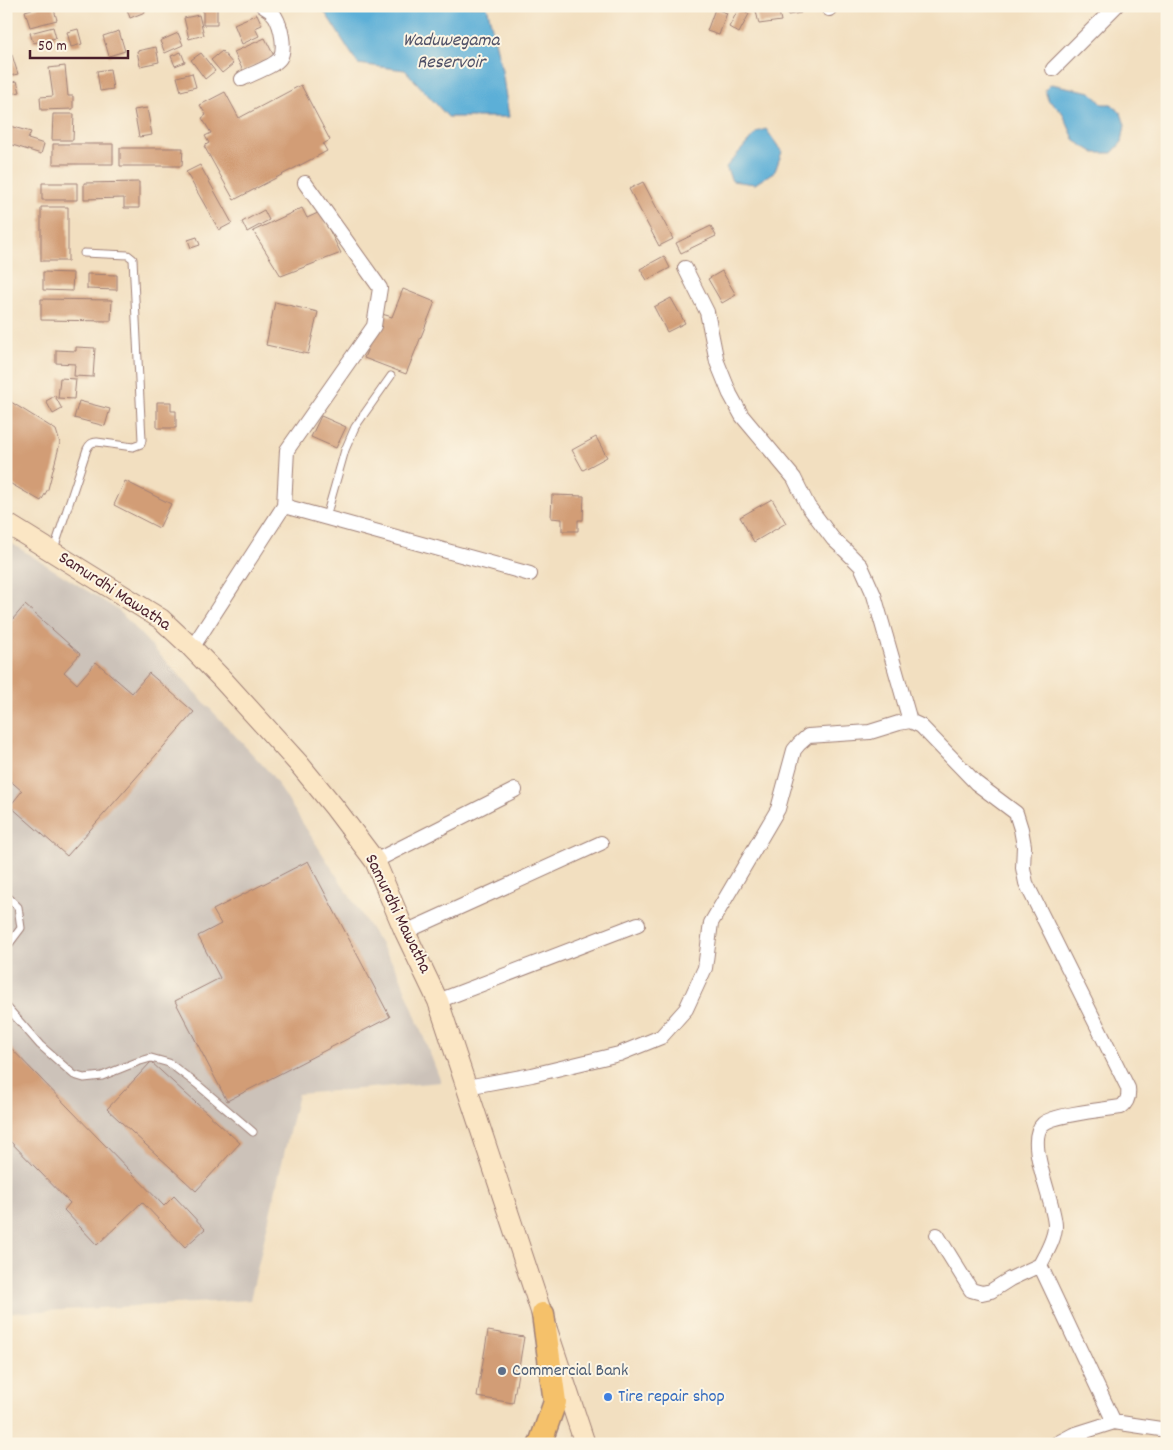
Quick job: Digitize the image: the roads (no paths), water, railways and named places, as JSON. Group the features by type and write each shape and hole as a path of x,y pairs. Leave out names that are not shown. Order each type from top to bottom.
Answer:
{"main road":[{"name":"Samurdhi Mawatha","path":"7,525 161,619 192,648 300,764 375,861 405,932 438,1001 585,1444"},
{"path":"540,1444 555,1402 543,1314"}],"street":[{"path":"242,78 274,63 280,58 284,48 281,31 275,17 263,6"},
{"path":"1053,69 1116,6"},
{"path":"192,648 284,506 287,450 374,326 380,288 305,183"},
{"path":"685,268 707,312 718,362 730,394 742,416 794,478 808,506 833,539 860,566 874,595 910,721"},
{"path":"284,506 530,574"},
{"path":"467,1087 532,1075 619,1054 661,1037 686,1009 705,968 711,923 778,809 794,750 808,736 870,732 910,721 921,726 976,784 1016,813 1024,846 1023,868 1026,883 1128,1088 1126,1103 1121,1107 1056,1118 1043,1124 1036,1136 1036,1151 1054,1214 1055,1228 1051,1242 1040,1265 1010,1279 991,1291 982,1293 971,1290 937,1236"},
{"path":"375,861 514,790"},
{"path":"405,932 601,843"},
{"path":"438,1001 638,924"},
{"path":"1040,1265 1114,1422"},
{"path":"1056,1444 1073,1435 1114,1422 1167,1430"}],"lane":[{"path":"53,552 89,446 96,442 133,447 140,444 142,440 132,259 128,255 84,252"},
{"path":"326,517 344,450 355,427 391,376"},
{"path":"6,895 18,906 22,928 6,948"},
{"path":"6,1006 40,1045 74,1075 84,1078 102,1076 151,1058 169,1062 253,1132"}],"water":[{"name":"Waduwegama Reservoir","path":"321,6 487,6 502,71 509,117 448,117 405,70 358,64"},
{"path":"1051,84 1091,92 1102,104 1111,104 1121,113 1125,125 1122,142 1112,153 1095,153 1075,141 1062,112 1048,100 1045,90"},
{"path":"766,129 782,152 775,171 755,184 732,181 726,167 757,132"}],"place":[{"name":"Commercial Bank","path":"502,1371"},
{"name":"Tire repair shop","path":"608,1397"}]}
